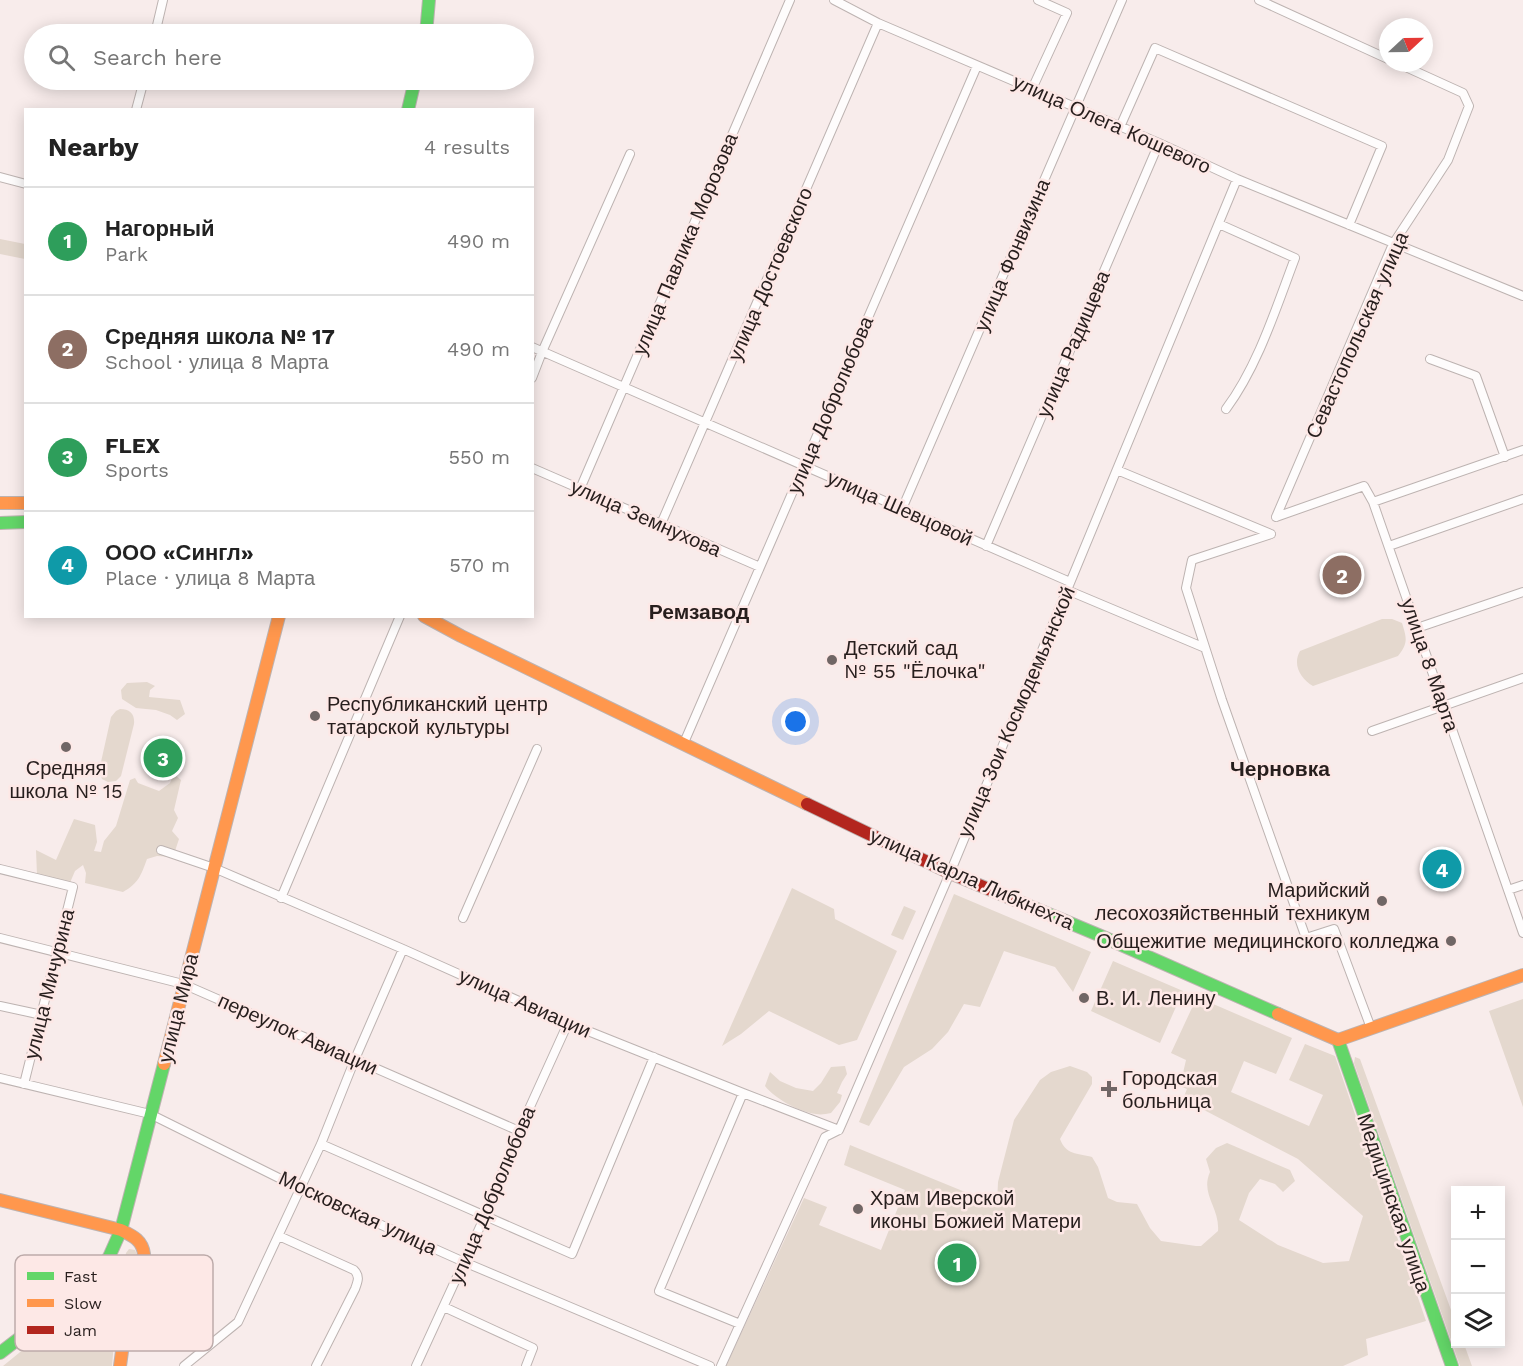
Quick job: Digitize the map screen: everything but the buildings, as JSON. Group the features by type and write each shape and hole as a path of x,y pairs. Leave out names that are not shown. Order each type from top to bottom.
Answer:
{"main road":[{"path":"427,24 429,0"},
{"path":"408,108 413,90"},
{"path":"0,503 24,503"},
{"path":"0,523 24,522"},
{"name":"улица Мира","path":"110,1255 120,1230 278,618"},
{"name":"улица Карла Либкнехта","path":"429,619 950,873 1338,1040"},
{"path":"1338,1040 1523,975"},
{"name":"Медицинская улица","path":"1338,1040 1452,1366"},
{"path":"0,1200 120,1230 136,1237 141,1242 144,1255"},
{"name":"улица Мира","path":"0,1353 15,1341"},
{"path":"120,1366 122,1351"}],"street":[{"path":"157,24 163,0"},
{"name":"улица Павлика Морозова","path":"580,489 790,0"},
{"path":"1032,89 1067,13 1038,0"},
{"name":"улица Фонвизина","path":"902,509 1122,0"},
{"path":"1258,0 1379,55"},
{"name":"улица Олега Кошевого","path":"838,1 878,22 1237,179 1523,296"},
{"name":"улица Достоевского","path":"661,524 878,22"},
{"path":"1120,127 1155,48 1209,71 1382,146 1349,225"},
{"name":"улица Добролюбова","path":"684,745 977,66"},
{"name":"Севастопольская улица","path":"1373,502 1364,486 1276,517 1393,244 1448,160 1469,106 1463,93 1417,72"},
{"path":"137,108 141,90"},
{"name":"улица Радищева","path":"986,546 1159,143"},
{"path":"534,373 630,154"},
{"path":"0,177 24,183"},
{"name":"улица Зои Космодемьянской","path":"722,1366 825,1137 839,1130 950,873 1237,179"},
{"path":"1219,224 1295,258 1264,337 1239,392 1226,409"},
{"name":"улица Шевцовой","path":"534,348 986,546 1205,648"},
{"path":"1430,359 1476,376 1505,457"},
{"path":"1373,502 1523,450"},
{"name":"улица Земнухова","path":"534,469 760,567"},
{"path":"1117,470 1271,534 1192,560 1186,588 1222,700 1306,938 1334,929 1371,1028"},
{"path":"1389,546 1523,499"},
{"name":"улица 8 Марта","path":"1373,502 1523,933"},
{"path":"1417,628 1523,592"},
{"path":"281,898 399,618"},
{"path":"1372,731 1523,678"},
{"path":"463,918 537,749"},
{"name":"улица Авиации","path":"161,850 214,868 568,1023 839,1130"},
{"name":"улица Мичурина","path":"0,869 73,888 24,1084"},
{"path":"1508,890 1523,885"},
{"name":"переулок Авиации","path":"0,938 183,984 519,1131"},
{"path":"213,1342 238,1322 321,1144 403,949"},
{"path":"0,1006 42,1015"},
{"name":"улица Добролюбова","path":"416,1366 485,1216 519,1131 568,1023"},
{"path":"321,1144 572,1254 654,1057"},
{"name":"Московская улица","path":"0,1078 150,1114 301,1189 464,1262 710,1366"},
{"path":"740,1324 658,1291 743,1094"},
{"path":"279,1236 357,1273 355,1289 316,1366"},
{"path":"444,1307 533,1348 526,1366"},
{"path":"184,1366 202,1351"}],"shaded area":[{"path":"0,239 24,244 24,259 0,254"},
{"path":"1382,619 1392,619 1402,623 1406,641 1398,656 1313,686 1305,680 1297,666 1300,651"},
{"path":"147,682 155,686 150,690 149,697 180,700 185,714 177,720 156,710 136,708 122,699 121,690 127,683"},
{"path":"120,709 131,713 134,717 134,724 121,776 116,781 108,782 102,779 99,771 111,717"},
{"path":"174,774 181,780 174,810 178,818 172,831 179,839 173,857 157,856 147,859 139,878 123,892 85,883 86,873 83,865 75,871 69,885 37,875 36,850 56,860 74,819 95,825 97,842 94,851 101,852 104,841 116,826 130,780 135,778 138,783 159,791 170,783"},
{"path":"792,888 834,909 835,919 897,951 857,1040 839,1045 769,1011 722,1046"},
{"path":"954,894 1091,952 1073,992 1055,967 1004,951 980,1007 964,1004 948,1032 932,1049 904,1067 869,1126 859,1122"},
{"path":"904,906 916,911 903,940 891,935"},
{"path":"1113,961 1183,991 1160,1043 1091,1011"},
{"path":"1197,997 1292,1038 1276,1074 1244,1061 1231,1092 1309,1126 1323,1095 1289,1080 1305,1044 1335,1056 1426,1321 1366,1339 1368,1355 1343,1366 726,1366 804,1198 827,1207 819,1225 881,1250 905,1190 844,1165 850,1145 997,1205 998,1182 1014,1120 1040,1080 1051,1072 1070,1066 1087,1072 1092,1077 1092,1084 1060,1139 1062,1144 1069,1151 1092,1157 1098,1167 1108,1198 1117,1202 1137,1204 1150,1228 1161,1241 1201,1246 1218,1231 1216,1215 1207,1187 1210,1172 1206,1159 1216,1148 1227,1143 1290,1170 1295,1181 1283,1192 1275,1184 1260,1179 1249,1193 1239,1220 1278,1245 1323,1263 1349,1261 1363,1216 1298,1159 1183,1099 1187,1089 1180,1086 1186,1060 1171,1053"},
{"path":"1523,999 1523,1107 1489,1011"},
{"path":"1355,1057 1360,1059 1451,1310 1451,1340 1354,1063"},
{"path":"845,1066 847,1074 837,1093 842,1095 840,1102 831,1113 810,1113 795,1108 775,1096 765,1086 770,1072 780,1081 796,1088 813,1091 831,1067"},
{"path":"129,1249 135,1250 137,1255 126,1255"},
{"path":"1454,1348 1465,1348 1472,1366 1460,1366"},
{"path":"21,1351 113,1351 112,1366 3,1366"}],"traffic: fast":[{"path":"427,24 429,0"},
{"path":"408,108 413,90"},
{"path":"0,523 24,522"},
{"path":"1015,900 1278,1014"},
{"path":"1338,1040 1452,1366"},
{"path":"110,1255 121,1230 164,1064"},
{"path":"0,1353 15,1341"}],"traffic: slow":[{"path":"0,503 24,503"},
{"path":"164,1064 278,618"},
{"path":"428,618 807,804"},
{"path":"1278,1014 1338,1040 1523,975"},
{"path":"0,1200 121,1230 139,1242 144,1255"},
{"path":"120,1366 122,1351"}],"traffic: jam":[{"path":"807,804 950,873 1015,900"}],"place":[{"name":"Средняя школа № 17","path":"1342,575"},
{"name":"Детский сад № 55 \"Ёлочка\"","path":"832,660"},
{"name":"Республиканский центр татарской культуры","path":"315,716"},
{"name":"Средняя школа № 15","path":"66,747"},
{"name":"FLEX","path":"163,758"},
{"name":"ООО «Сингл»","path":"1442,869"},
{"name":"Марийский лесохозяйственный техникум","path":"1382,901"},
{"name":"Общежитие медицинского колледжа","path":"1451,941"},
{"name":"В. И. Ленину","path":"1084,998"},
{"name":"Городская больница","path":"1109,1089"},
{"name":"Храм Иверской иконы Божией Матери","path":"858,1209"},
{"name":"Нагорный","path":"957,1263"}],"district":[{"name":"Ремзавод","path":"699,611"},
{"name":"Черновка","path":"1280,768"}]}
